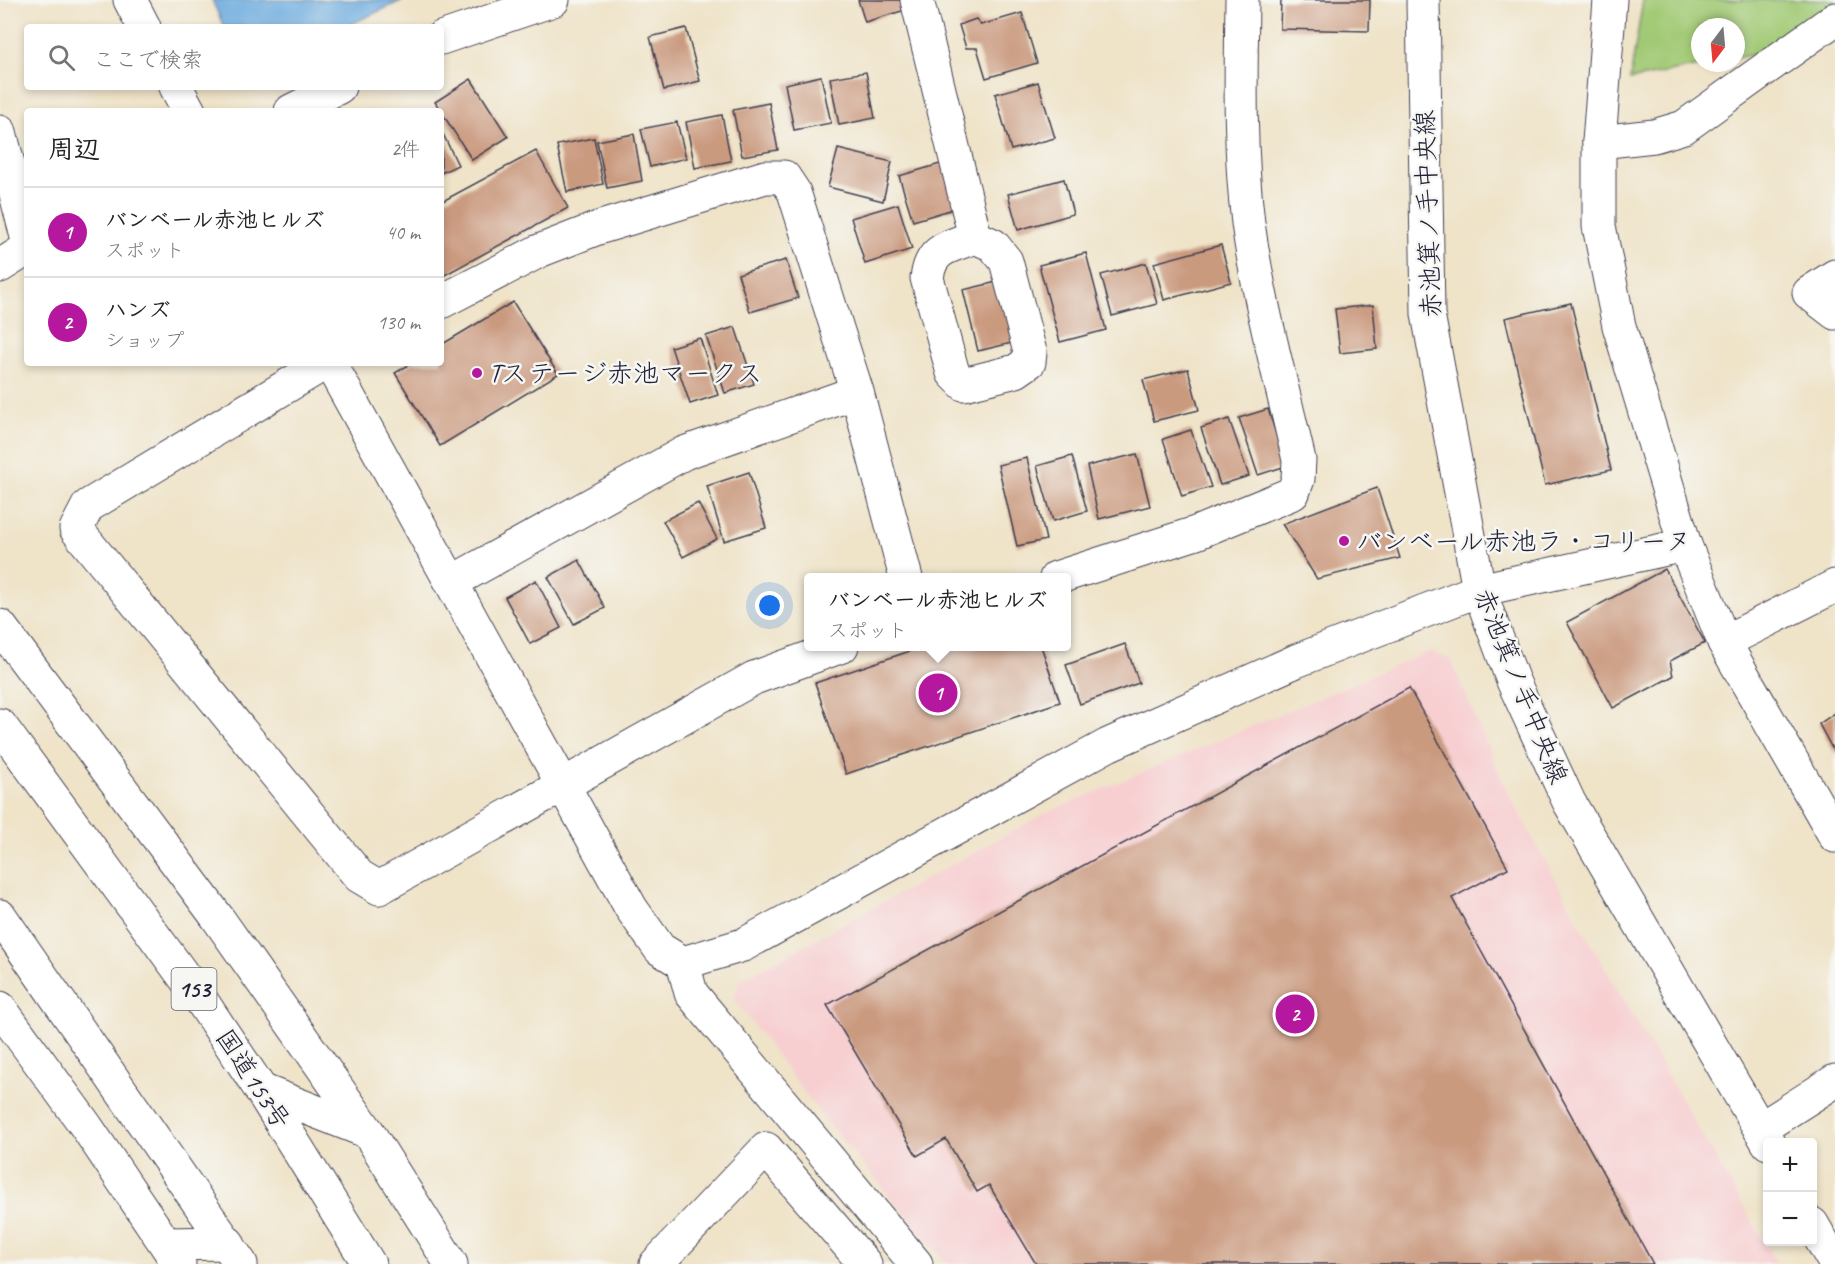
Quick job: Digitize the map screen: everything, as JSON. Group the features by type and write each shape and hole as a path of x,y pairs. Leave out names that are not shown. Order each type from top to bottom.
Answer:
{"main road":[{"path":"130,0 142,24"},
{"path":"444,37 553,0"},
{"path":"917,0 975,237"},
{"path":"1071,573 1196,533 1293,493 1298,479 1299,459 1265,311 1248,223 1240,117 1242,0"},
{"name":"赤池箕ノ手中央線","path":"1423,0 1428,314 1479,590 1513,681 1569,802 1764,1136"},
{"path":"1610,0 1599,142 1601,198 1599,226 1619,327 1685,545 1724,642 1830,817"},
{"path":"1599,142 1654,136 1684,127 1835,19"},
{"path":"178,90 187,108"},
{"path":"297,108 333,90"},
{"path":"0,132 24,225"},
{"path":"444,300 539,251 597,228 765,177 784,177 794,192 857,392 905,573"},
{"path":"0,266 24,251"},
{"path":"1835,276 1809,293 1835,313"},
{"path":"320,366 88,506 76,529 359,876 379,888 754,678 828,651"},
{"path":"332,366 631,908 660,949 683,963 691,993 916,1264"},
{"path":"452,582 684,453 857,392"},
{"path":"683,963 743,945 1108,745 1296,661 1479,590 1685,545"},
{"path":"1724,642 1835,586"},
{"name":"153","path":"0,626 217,917 368,1132 451,1264"},
{"name":"国道153号","path":"0,725 200,997 261,1090 369,1264"},
{"path":"0,916 235,1253"},
{"path":"0,1008 172,1254 235,1253"},
{"path":"1764,1136 1835,1081"},
{"path":"261,1090 368,1132"},
{"path":"656,1264 765,1149 865,1264"},
{"path":"1817,1232 1835,1263"}],"shaded area":[{"path":"1430,651 1451,660 1505,787 1586,935 1763,1240 1763,1246 1767,1246 1777,1264 947,1264 818,1111 734,999 739,981 1044,814"}],"green space":[{"path":"1643,0 1835,0 1835,37 1745,56 1745,18 1691,18 1691,68 1630,80"}],"water":[{"path":"212,0 403,0 351,24 223,24"}],"building":[{"path":"858,0 910,0 912,8 865,22"},
{"path":"1281,0 1370,0 1369,31 1280,29"},
{"path":"1022,13 1037,63 986,78 977,48 966,48 959,25 976,19 981,25"},
{"path":"686,28 700,81 664,90 650,37"},
{"path":"866,72 875,118 839,125 830,78"},
{"path":"821,76 831,123 794,130 785,84"},
{"path":"471,79 508,137 472,160 444,116 444,108 439,108 435,102"},
{"path":"1038,82 1055,138 1011,150 995,94"},
{"path":"769,103 778,150 742,156 733,110"},
{"path":"722,115 731,161 695,168 686,122"},
{"path":"677,122 686,158 650,167 641,129"},
{"path":"634,134 642,181 607,188 597,141"},
{"path":"444,136 458,165 444,172"},
{"path":"594,138 603,184 567,192 557,145"},
{"path":"838,149 892,162 883,201 828,187"},
{"path":"536,151 568,208 444,275 444,200"},
{"path":"947,162 960,207 913,221 899,176"},
{"path":"1064,179 1073,214 1018,230 1008,194"},
{"path":"898,204 912,249 865,264 851,218"},
{"path":"1221,245 1231,282 1164,300 1154,263"},
{"path":"1086,253 1106,330 1060,342 1039,265"},
{"path":"786,260 798,298 750,312 738,274"},
{"path":"1146,263 1157,304 1112,316 1101,275"},
{"path":"1001,281 1016,342 978,351 963,290"},
{"name":"Tステージ赤池マークス","path":"513,302 558,374 440,446 395,373 407,366 444,366 444,343"},
{"path":"1571,303 1611,470 1545,485 1505,318"},
{"path":"1373,305 1377,349 1340,353 1335,309"},
{"path":"735,327 754,384 725,393 706,336"},
{"path":"700,338 718,395 690,404 671,347"},
{"path":"1188,369 1199,410 1154,421 1143,380"},
{"path":"1268,409 1286,466 1258,475 1239,418"},
{"path":"1229,419 1249,476 1220,485 1201,428"},
{"path":"1191,430 1211,487 1182,496 1163,439"},
{"path":"1137,454 1150,506 1099,519 1087,466"},
{"path":"1072,456 1087,511 1053,521 1037,466"},
{"path":"1027,458 1046,540 1017,546 998,465"},
{"path":"749,472 766,528 724,541 707,486"},
{"name":"バンベール赤池ラ・コリーヌ","path":"1377,488 1400,558 1317,579 1282,524"},
{"path":"698,503 717,539 683,557 663,521"},
{"path":"579,560 605,608 574,624 548,577"},
{"path":"1665,569 1705,643 1670,661 1673,676 1613,708 1567,622"},
{"path":"536,580 561,628 530,644 505,597"},
{"path":"1125,644 1139,683 1080,704 1066,665"},
{"path":"910,651 1043,651 1060,702 846,774 815,683"},
{"path":"1409,688 1508,868 1452,898 1653,1264 1036,1264 989,1185 977,1192 946,1139 917,1156 827,1005"},
{"path":"1835,713 1835,754 1819,724"}],"place":[{"name":"Tステージ赤池マークス","path":"477,373"},
{"name":"バンベール赤池ラ・コリーヌ","path":"1344,541"},
{"name":"バンベール赤池ヒルズ","path":"938,693"},
{"name":"ハンズ","path":"1295,1014"}]}
